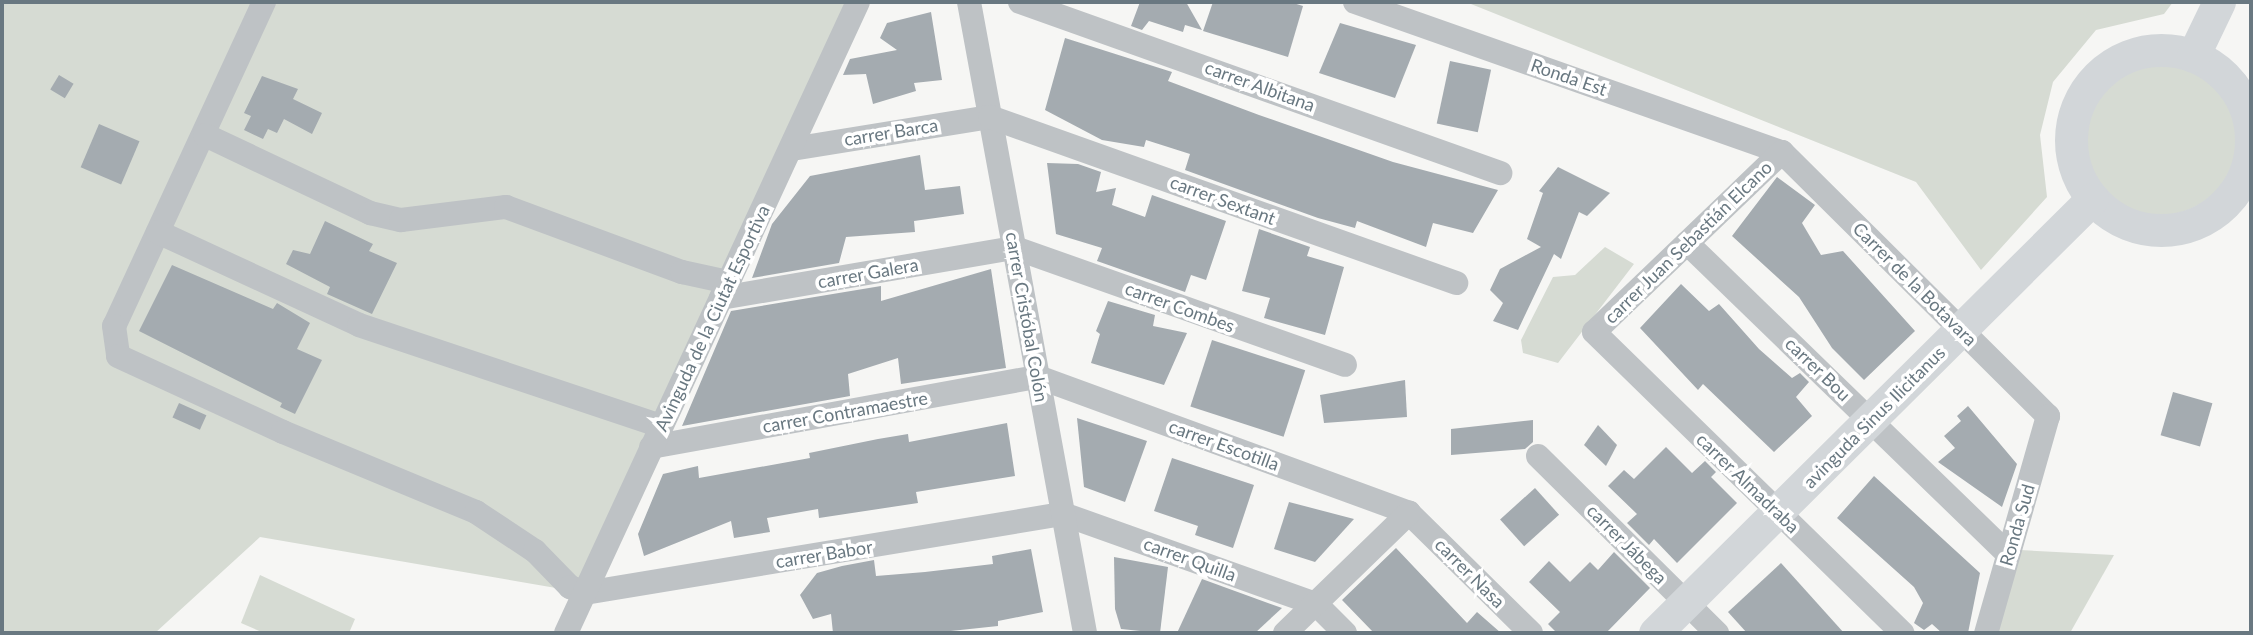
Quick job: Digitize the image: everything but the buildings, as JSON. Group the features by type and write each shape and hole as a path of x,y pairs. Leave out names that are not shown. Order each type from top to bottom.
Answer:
{"street":[{"path":"264,2 205,135 114,326 118,356 283,432 476,512 535,551 569,587 585,593"},
{"name":"Avinguda de la Ciutat Esportiva","path":"566,633 858,2"},
{"name":"carrer Cristóbal Colón","path":"969,2 1086,633"},
{"name":"carrer Albitana","path":"1020,2 1500,173"},
{"name":"Ronda Est","path":"1355,2 1782,152"},
{"path":"2193,55 2219,2"},
{"path":"2166,50 2193,55 2229,81 2248,106 2251,136 2247,165 2234,192 2213,213 2187,226 2157,230 2122,222 2092,199 2077,176 2071,134 2077,107 2091,83 2112,64 2138,53 2166,50"},
{"name":"carrer Barca","path":"792,149 990,117"},
{"name":"carrer Sextant","path":"990,117 1456,283"},
{"path":"205,135 370,213 401,220 506,207 725,290"},
{"name":"carrer Juan Sebastián Elcano","path":"1594,332 1782,152"},
{"name":"Carrer de la Botavara","path":"1782,152 2048,416"},
{"name":"avinguda Sinus Ilicitanus","path":"1655,633 2092,199"},
{"path":"158,232 359,325 656,437"},
{"name":"carrer Bou","path":"1687,243 2008,554"},
{"name":"carrer Galera","path":"725,290 1015,248"},
{"name":"carrer Combes","path":"1015,248 1345,365"},
{"name":"carrer Almadraba","path":"1594,332 1902,633"},
{"name":"carrer Contramaestre","path":"656,437 1038,377"},
{"name":"carrer Escotilla","path":"1038,377 1409,513"},
{"name":"Ronda Sud","path":"1986,633 2048,416"},
{"name":"carrer Jábega","path":"1538,456 1717,633"},
{"path":"1285,633 1409,513"},
{"name":"carrer Nasa","path":"1409,513 1531,633"},
{"name":"carrer Babor","path":"585,593 1063,514"},
{"name":"carrer Quilla","path":"1063,514 1316,604"},
{"path":"1316,604 1345,633"}],"shaded area":[{"path":"2,2 848,2 585,593 260,537 155,633 2,633"},
{"path":"1466,2 2173,2 2164,14 2096,30 2053,82 2040,135 2047,197 1981,270 1916,182"},
{"path":"2161,65 2190,71 2214,87 2230,111 2236,140 2230,169 2214,193 2190,209 2161,215 2132,209 2108,193 2092,169 2086,140 2092,111 2108,87 2132,71"},
{"path":"1605,247 1634,264 1558,363 1523,353 1521,340 1553,277 1575,275"},
{"path":"2020,550 2114,555 2070,633 1995,633"},
{"path":"260,575 355,619 349,633 264,633 241,623"}]}
